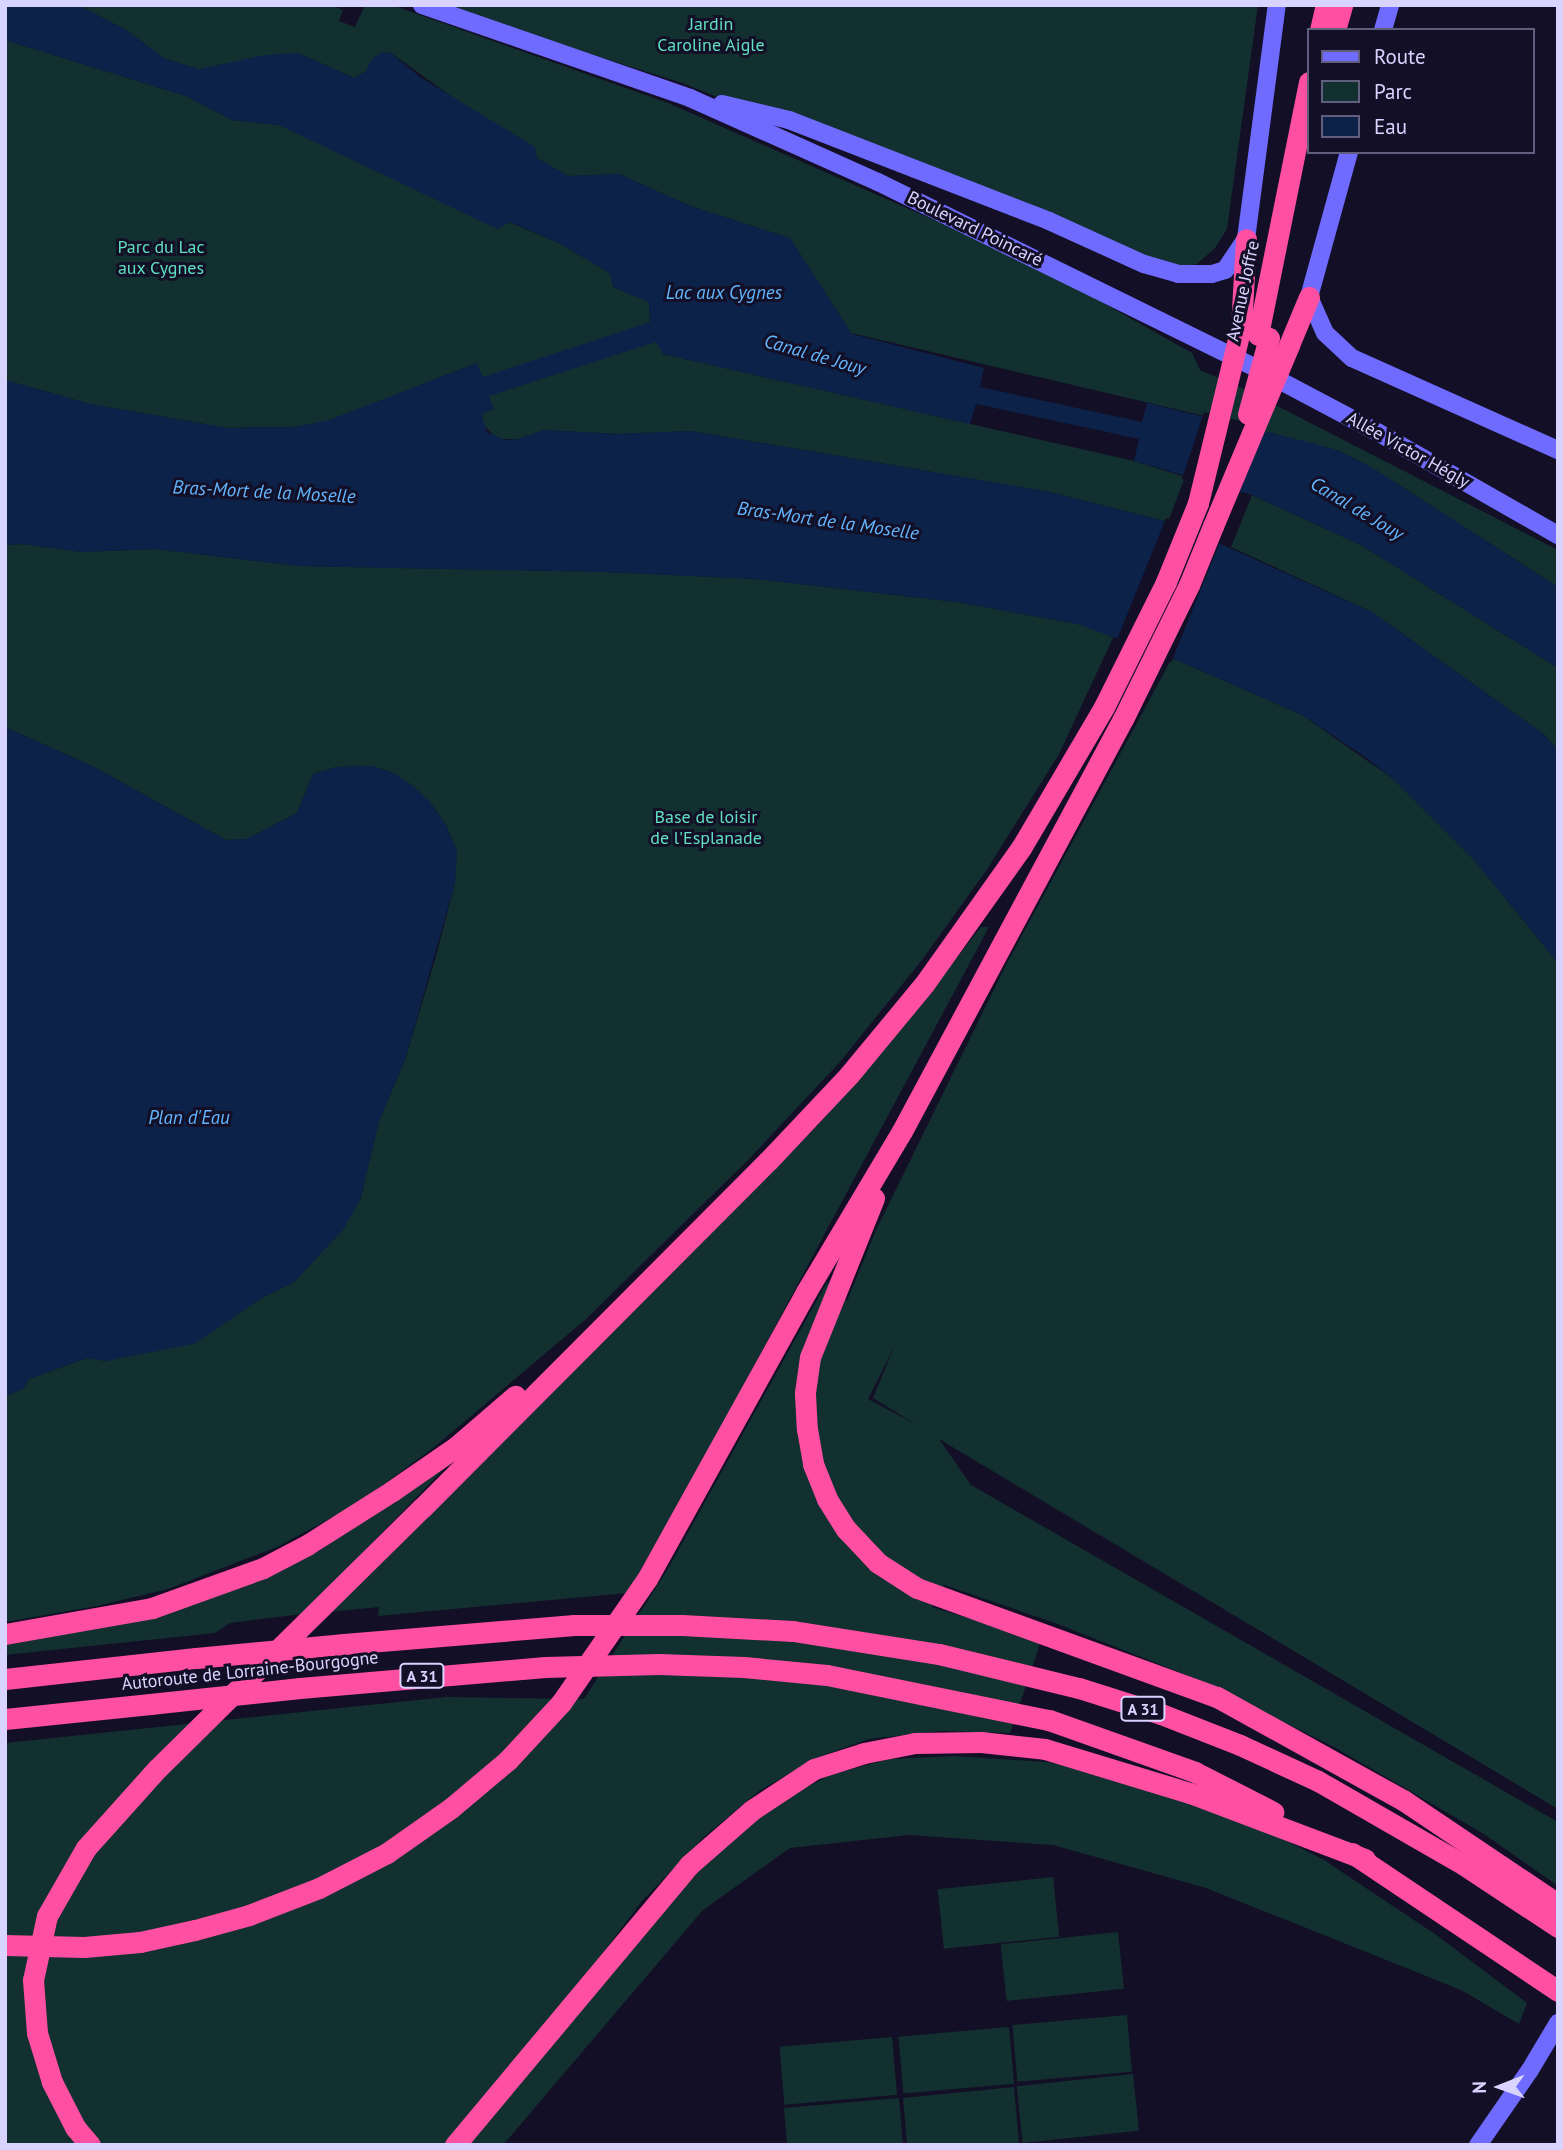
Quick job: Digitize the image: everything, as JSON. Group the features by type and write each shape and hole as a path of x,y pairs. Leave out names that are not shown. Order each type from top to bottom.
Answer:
{"highway":[{"path":"1320,28 1326,5"},
{"path":"1336,28 1342,5"},
{"name":"Avenue Joffre","path":"1213,526 1308,87"},
{"name":"Avenue Joffre","path":"1256,333 1308,154"},
{"path":"90,2145 75,2127 52,2082 37,2032 33,1980 47,1916 86,1848 157,1769 849,1075 925,983 1021,848 1104,707 1167,582 1198,503 1256,333 1245,239"},
{"path":"5,1945 85,1947 141,1942 249,1915 319,1888 387,1853 451,1808 508,1760 561,1703 648,1580 806,1292 902,1131 1123,719 1189,585 1309,297"},
{"path":"902,1131 810,1356 805,1394 813,1464 827,1499 846,1529 878,1563 917,1588 1217,1697 1403,1800 1558,1904"},
{"path":"5,1634 152,1608 263,1568 307,1545 457,1446 675,1252"},
{"name":"Autoroute de Lorraine-Bourgogne","path":"5,1679 195,1658 574,1625 681,1625 793,1631 939,1654 1018,1672 1161,1714 1240,1745 1318,1781 1464,1865 1558,1927"},
{"name":"Autoroute de Lorraine-Bourgogne","path":"5,1719 300,1688 545,1667 659,1664 744,1667 827,1675 1049,1720 1195,1772 1365,1859 1558,1991"},
{"path":"455,2145 689,1865 752,1810 814,1769 864,1753 915,1743 981,1742 1045,1749 1190,1793 1365,1859"}],"main road":[{"name":"Boulevard Poincaré","path":"422,5 690,98 935,209 1256,369"},
{"name":"Avenue Joffre","path":"1245,239 1277,5"},
{"path":"1384,28 1390,5"},
{"name":"Boulevard Poincaré","path":"690,98 789,120 1049,221 1144,264 1178,274 1225,270 1245,239"},
{"path":"1348,154 1309,297 1325,333 1352,358 1558,450"},
{"name":"Allée Victor Hégly","path":"1256,369 1379,433 1558,535"},
{"path":"1478,2145 1530,2070 1558,2023"}],"green space":[{"path":"78,5 331,5 343,10 339,21 355,27 365,5 392,5 668,103 1034,264 1192,353 1200,370 1242,388 1558,550 1558,587 1371,467 1339,451 1222,420 851,333 790,238 690,206 619,174 568,176 537,158 391,53 374,58 365,72 354,78 298,53 199,69 165,59 126,30"},
{"name":"Jardin Caroline Aigle","path":"436,5 1258,5 1227,229 1215,248 1197,264 1172,268 1143,266 682,83"},
{"name":"Parc du Lac aux Cygnes","path":"5,40 186,96 232,120 279,125 559,243 610,273 613,287 649,302 650,322 663,354 1134,461 1185,477 1168,522 1050,492 691,431 618,434 544,430 519,439 497,439 483,424 483,413 493,409 477,363 329,421 294,427 228,428 90,404 5,380"},
{"path":"1252,495 1361,545 1558,668 1558,751 1545,735 1372,612 1231,547"},
{"name":"Base de loisir de l'Esplanade","path":"23,544 82,552 156,549 298,566 605,572 756,579 957,602 1077,624 1114,636 1059,754 988,868 922,960 839,1063 748,1160 585,1320 433,1448 357,1504 277,1547 168,1589 97,1606 5,1622 5,1396 23,1389 29,1379 87,1358 106,1361 262,1298 294,1282 316,1258 360,1200 379,1121 405,1060 436,956 455,883 457,851 446,825 429,801 412,785 393,773 372,766 336,767 313,774 297,813 247,839 226,840 94,767 5,727 5,545"},
{"path":"1172,658 1302,715 1392,778 1475,861 1558,963 1558,1809 939,1439 971,1485 1558,1822 1558,1886 1484,1834 1334,1747 1199,1680 1055,1623 944,1585 932,1607 1041,1641 1010,1733 940,1731 869,1739 816,1758 759,1791 704,1837 642,1901 590,1970 667,1904 726,1844 784,1799 830,1775 890,1759 954,1756 1047,1762 1129,1777 1253,1824 1324,1860 1435,1934 1527,2003 1519,2024 1461,1990 1206,1888 1053,1845 909,1835 790,1848 703,1910 503,2145 5,2145 5,1743 446,1697 584,1699 666,1572 827,1282 847,1301 876,1230 1007,963","holes":["895,1345 873,1398 917,1425 868,1399"]},
{"path":"981,927 989,927 725,1420 628,1593 378,1616 379,1607 329,1612 818,1125 899,1031"},
{"path":"445,1460 449,1464 303,1614 230,1623 215,1633 5,1655 5,1643 159,1615 273,1574 319,1551"},
{"path":"1053,1877 1059,1937 944,1949 938,1889"},
{"path":"1118,1932 1124,1989 1007,2001 1001,1944"},
{"path":"1127,2015 1132,2072 1017,2082 1012,2025"},
{"path":"1009,2027 1014,2084 903,2093 898,2037"},
{"path":"892,2037 897,2095 784,2105 779,2047"},
{"path":"1133,2074 1139,2131 1023,2143 1017,2086"},
{"path":"1014,2087 1019,2144 907,2145 903,2098"},
{"path":"899,2098 903,2145 787,2145 784,2108"}],"water":[{"path":"5,5 78,5 126,30 165,59 199,69 265,55 298,53 354,78 365,72 373,58 382,52 391,53 420,77 535,147 537,158 568,176 619,174 690,206 790,238 852,334 984,368 980,387 1142,422 1147,403 1312,443 1339,451 1371,467 1558,587 1558,668 1361,545 1252,495 1134,461 1139,439 976,404 970,424 663,354 656,342 489,396 494,409 483,413 487,432 505,440 519,439 543,430 618,434 691,431 1050,492 1176,524 1372,612 1545,735 1558,751 1558,963 1475,861 1392,778 1361,754 1302,715 1172,658 1077,624 957,602 755,579 605,572 298,566 156,549 82,552 23,544 5,545 5,380 90,404 228,428 294,427 329,420 477,363 483,377 650,322 649,302 613,287 610,273 559,243 511,222 497,229 279,125 232,120 186,96 5,40"},
{"name":"Plan d'Eau","path":"5,727 94,767 226,840 247,839 297,813 313,774 336,767 372,766 393,773 412,785 429,801 446,825 457,851 455,883 405,1060 379,1121 360,1200 343,1230 294,1282 262,1298 194,1344 106,1361 87,1358 29,1379 23,1389 5,1396"}],"pier":[{"path":"1204,412 1264,427 1238,495 1182,479"},
{"path":"1166,518 1221,540 1171,662 1117,640"}],"water label":[{"name":"Lac aux Cygnes","path":"724,293"},
{"name":"Canal de Jouy","path":"815,355"},
{"name":"Bras-Mort de la Moselle","path":"264,492"},
{"name":"Canal de Jouy","path":"1357,509"},
{"name":"Bras-Mort de la Moselle","path":"828,521"}]}
